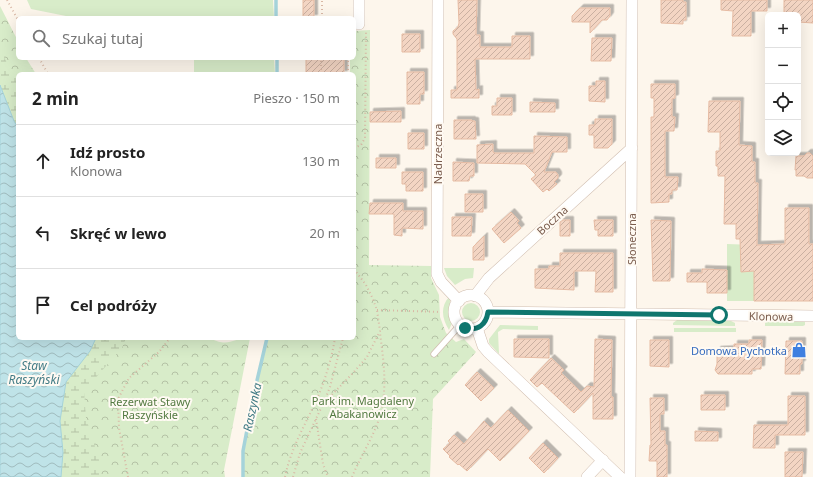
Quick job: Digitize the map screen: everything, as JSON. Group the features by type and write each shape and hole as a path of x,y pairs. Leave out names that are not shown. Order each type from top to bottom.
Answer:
{"street":[{"path":"359,0 363,26"},
{"name":"Nadrzeczna","path":"438,0 437,274 440,282 459,301"},
{"name":"Słoneczna","path":"630,477 632,0"},
{"name":"Boczna","path":"475,296 489,278 632,148"},
{"path":"466,296 475,296 484,301 488,312 485,322 477,328 471,329 460,325 454,316 454,311 459,301 466,296"},
{"name":"Klonowa","path":"488,312 813,316"},
{"path":"477,328 483,346 488,352 620,477"},
{"path":"587,477 603,460"}],"lane":[{"path":"434,354 460,325"}],"path":[{"path":"7,0 16,16"},
{"path":"322,0 322,16"},
{"path":"356,147 361,145 365,138 363,26"},
{"path":"40,60 47,72"},
{"path":"321,60 321,72"},
{"path":"348,60 348,72"},
{"path":"352,477 376,427 384,399 384,368 377,310 366,285 356,272"},
{"path":"377,310 441,312"},
{"path":"323,404 367,357 380,331"},
{"path":"128,477 119,428 118,399 130,378 159,352 168,340"},
{"path":"285,477 294,446 319,394 328,369 335,340"},
{"path":"293,477 300,453 330,387 342,340"},
{"path":"316,418 323,464 328,477"}],"green space":[{"path":"27,0 273,0 274,16 66,16 31,9"},
{"name":"Rezerwat Stawy Raszyńskie","path":"0,6 16,37 16,60 27,60 35,72 16,72 16,340 214,340 226,342 235,340 250,340 224,470 225,477 0,477"},
{"name":"Park im. Magdaleny Abakanowicz","path":"370,30 369,265 432,266 431,278 439,295 440,317 446,333 456,342 464,339 476,352 433,399 430,477 243,477 243,451 267,340 356,340 356,72 350,72 350,60 356,60 356,31"},
{"path":"0,48 10,70 16,78 16,124 14,121 0,85"},
{"path":"194,60 274,60 275,72 194,72"},
{"path":"727,244 755,245 754,301 727,301"},
{"path":"444,268 474,268 473,278 465,279 455,285 447,276"},
{"path":"449,297 452,323 449,330 445,322 443,309"},
{"path":"471,303 477,306 480,312 477,318 471,321 465,318 462,312 465,306"},
{"path":"677,320 731,321 735,323 735,326 673,325 673,323"},
{"path":"768,321 805,321 805,325 765,326 765,323"},
{"path":"500,325 538,326 538,330 503,329 498,332 499,354 489,343 489,339"},
{"path":"674,328 736,328 736,332 674,332"},
{"path":"95,340 125,340 122,348 84,391 86,418 99,460 100,477 61,477 63,452 60,421 66,382 90,351"}],"water":[{"name":"Staw Raszyński","path":"0,85 16,124 16,340 95,340 90,351 66,382 60,421 63,452 61,477 0,477"}],"building":[{"path":"303,0 314,0 314,16 303,16"},
{"path":"458,0 477,0 476,35 480,35 480,47 512,47 512,36 530,36 530,59 475,59 476,90 479,89 479,98 451,98 451,90 457,90 457,39 453,34 453,31 458,27 459,23"},
{"path":"661,0 683,0 683,2 686,2 686,20 683,20 683,24 661,23"},
{"path":"721,0 767,0 767,11 751,11 751,36 732,36 733,11 721,10"},
{"path":"784,0 813,0 813,23 801,22 801,12 784,12"},
{"path":"580,8 610,8 610,16 607,20 602,20 590,33 590,22 572,22 572,16"},
{"path":"402,34 420,34 420,52 402,52"},
{"path":"592,38 612,38 611,61 591,61"},
{"path":"306,60 344,60 344,72 306,72"},
{"path":"407,72 424,72 424,94 420,94 420,104 407,104"},
{"path":"596,81 605,81 605,102 589,101 589,86 596,86"},
{"path":"651,84 675,84 675,98 672,99 672,117 675,117 674,131 665,131 665,177 678,177 677,190 672,190 672,194 669,194 669,202 651,203 651,117 654,117 654,98 651,98"},
{"path":"497,98 512,98 512,115 492,115 492,106 497,106"},
{"path":"709,101 740,101 739,145 752,146 752,162 755,162 755,183 758,183 757,245 785,244 785,208 809,208 809,244 813,244 813,301 754,301 754,271 741,272 740,239 736,239 736,224 724,224 725,176 718,176 718,166 716,166 716,151 720,151 720,132 708,132"},
{"path":"530,102 555,103 555,112 530,112"},
{"path":"401,111 401,122 370,122 370,112"},
{"path":"595,119 612,119 612,144 608,148 594,148 594,135 589,135 589,125 595,125"},
{"path":"454,120 475,121 476,139 454,139"},
{"path":"408,133 424,133 424,149 408,149"},
{"path":"534,136 567,137 567,152 552,152 544,172 556,172 558,175 558,178 554,182 557,184 549,191 547,189 543,192 531,179 536,175 525,164 477,163 477,145 493,144 493,152 495,153 534,153"},
{"path":"807,153 810,153 813,156 813,178 796,176 796,156 804,156"},
{"path":"376,158 396,158 396,168 376,168"},
{"path":"453,162 474,163 474,176 470,176 469,181 453,181"},
{"path":"402,172 423,172 423,191 406,191 406,184 402,184"},
{"path":"465,194 483,194 483,212 465,212"},
{"path":"370,203 403,203 403,211 423,211 423,229 402,228 402,236 394,235 394,214 369,214"},
{"path":"511,212 519,221 517,223 521,228 504,243 492,229"},
{"path":"452,217 472,217 471,236 452,236"},
{"path":"563,220 570,220 570,236 560,236 560,222"},
{"path":"594,220 613,220 613,236 598,236 598,230 595,230"},
{"path":"651,220 671,221 670,281 653,281"},
{"path":"484,236 484,260 473,260 473,247"},
{"path":"560,253 613,253 613,292 595,292 596,271 574,271 574,290 535,288 535,269 549,269 549,266 560,266"},
{"path":"702,269 727,270 727,293 707,293 707,282 687,282 687,273 702,273"},
{"path":"514,339 549,339 549,358 514,357"},
{"path":"595,339 612,340 611,397 613,397 613,419 593,419 593,393 574,413 542,383 537,387 530,380 551,358 564,370 561,373 581,392 587,386 594,387"},
{"path":"650,340 669,340 669,367 650,366"},
{"path":"749,340 762,340 761,369 752,369 752,374 718,374 715,370 717,364 717,350 734,349 734,344 749,344"},
{"path":"786,341 802,341 802,364 800,364 800,374 785,374"},
{"path":"477,372 494,388 481,401 465,385"},
{"path":"701,395 725,395 725,410 701,410"},
{"path":"788,396 805,396 805,435 775,435 775,448 753,448 754,425 788,425"},
{"path":"650,398 664,398 664,414 660,414 660,431 665,431 665,445 667,445 667,477 657,477 657,461 649,461 651,445"},
{"path":"508,410 529,431 500,461 488,449 467,471 449,457 450,456 443,449 450,443 448,441 454,435 464,444 484,421 491,428"},
{"path":"695,431 718,432 718,441 695,441"},
{"path":"543,443 558,458 544,473 529,458"},
{"path":"785,452 803,452 802,477 785,477"}],"waterway":[{"name":"Raszynka","path":"276,0 276,16"},
{"name":"Raszynka","path":"277,60 277,72"},
{"name":"Raszynka","path":"243,477 243,451 254,393 267,340"}],"place":[{"name":"Domowa Pychotka","path":"799,350"}],"route":[{"path":"465,328 471,329 481,326 488,317 488,312 719,315"}]}
